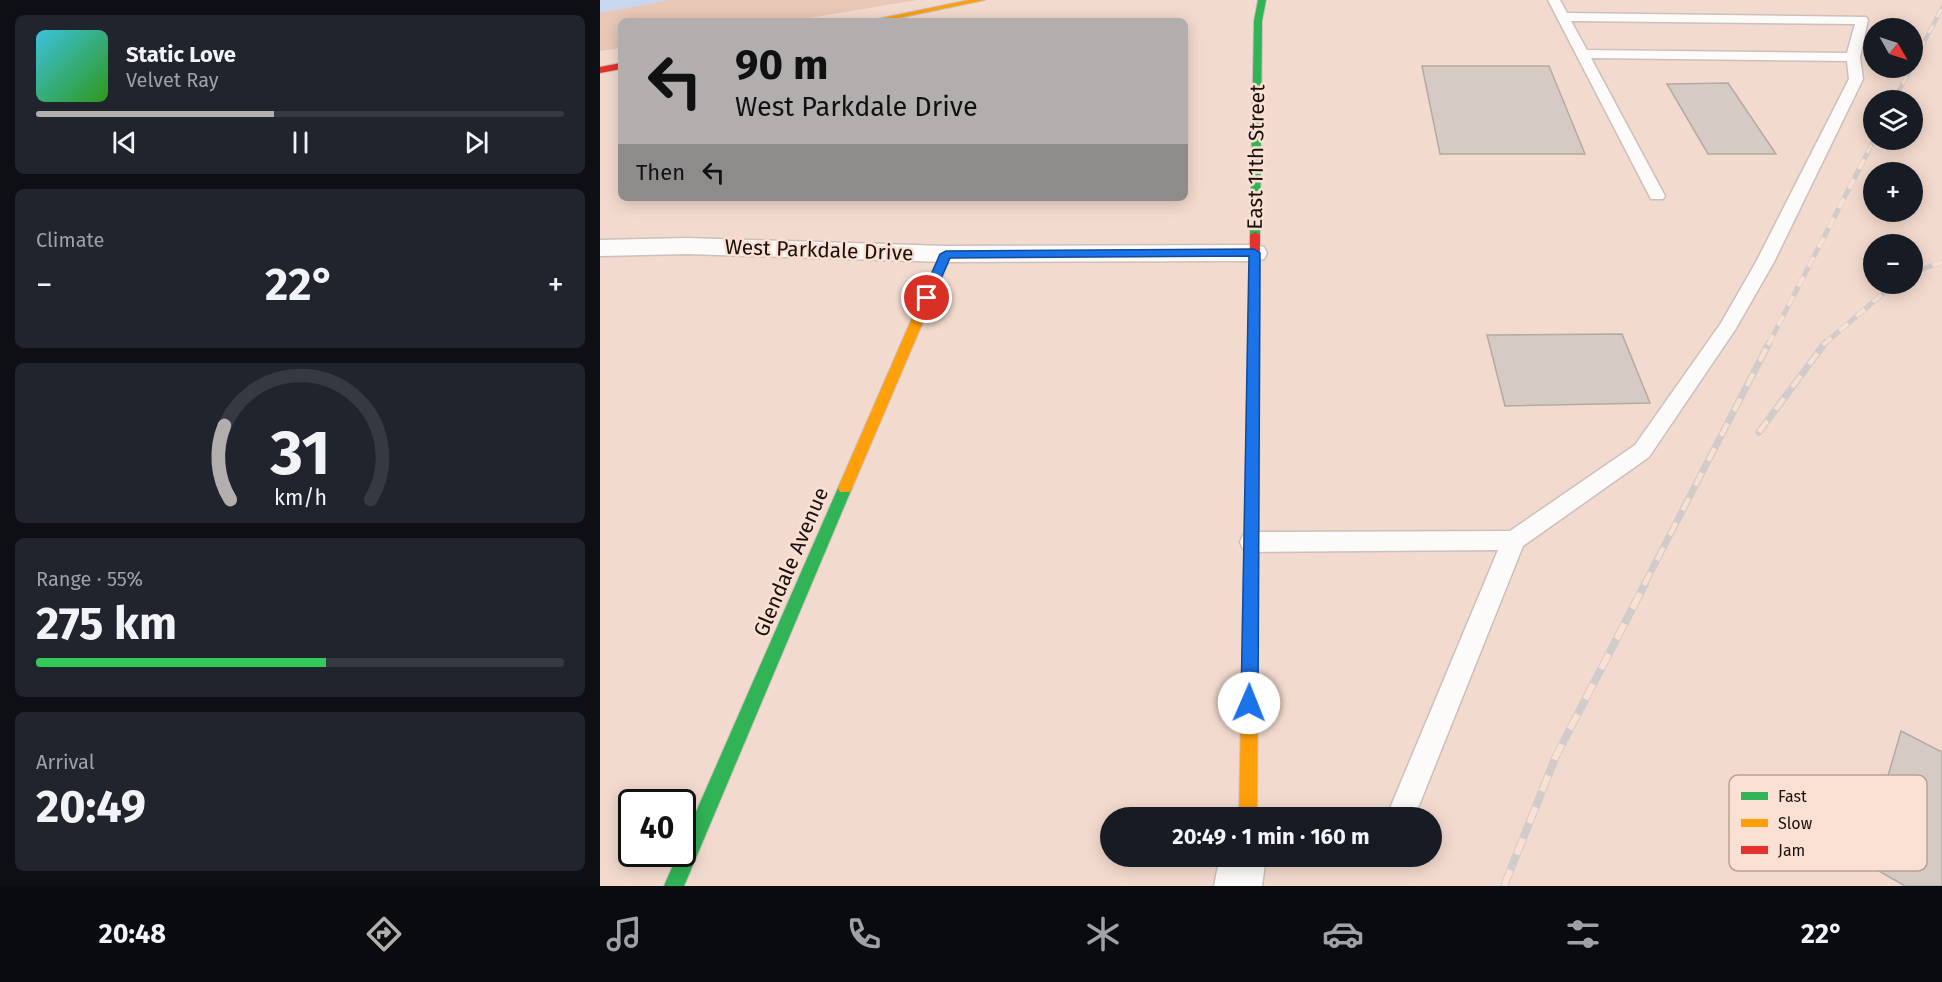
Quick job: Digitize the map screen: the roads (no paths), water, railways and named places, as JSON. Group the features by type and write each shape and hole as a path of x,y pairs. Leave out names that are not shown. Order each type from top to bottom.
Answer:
{"street":[{"path":"888,18 981,0"},
{"name":"East 11th Street","path":"1248,807 1254,253 1258,21 1262,0"},
{"path":"600,70 618,67"},
{"name":"West Parkdale Drive","path":"600,248 687,246 946,254 1254,253"},
{"name":"Glendale Avenue","path":"674,886 946,254"},
{"path":"1238,886 1241,867"}],"lane":[{"path":"1554,0 1657,196"},
{"path":"1404,807 1514,540 1642,452 1728,326 1765,262 1856,79 1853,57 1862,20 1563,17"},
{"path":"1582,54 1853,57"},
{"path":"1251,542 1514,540"}],"water":[{"path":"600,0 665,0 665,1 600,13"}],"railway":[{"path":"1923,44 1942,8"},
{"path":"1899,90 1906,78"},
{"path":"1768,345 1868,152"},
{"path":"1923,269 1942,262"},
{"path":"1824,344 1882,294"},
{"path":"1644,585 1769,343"},
{"path":"1759,432 1824,344"},
{"path":"1504,886 1556,756 1645,584"}]}
